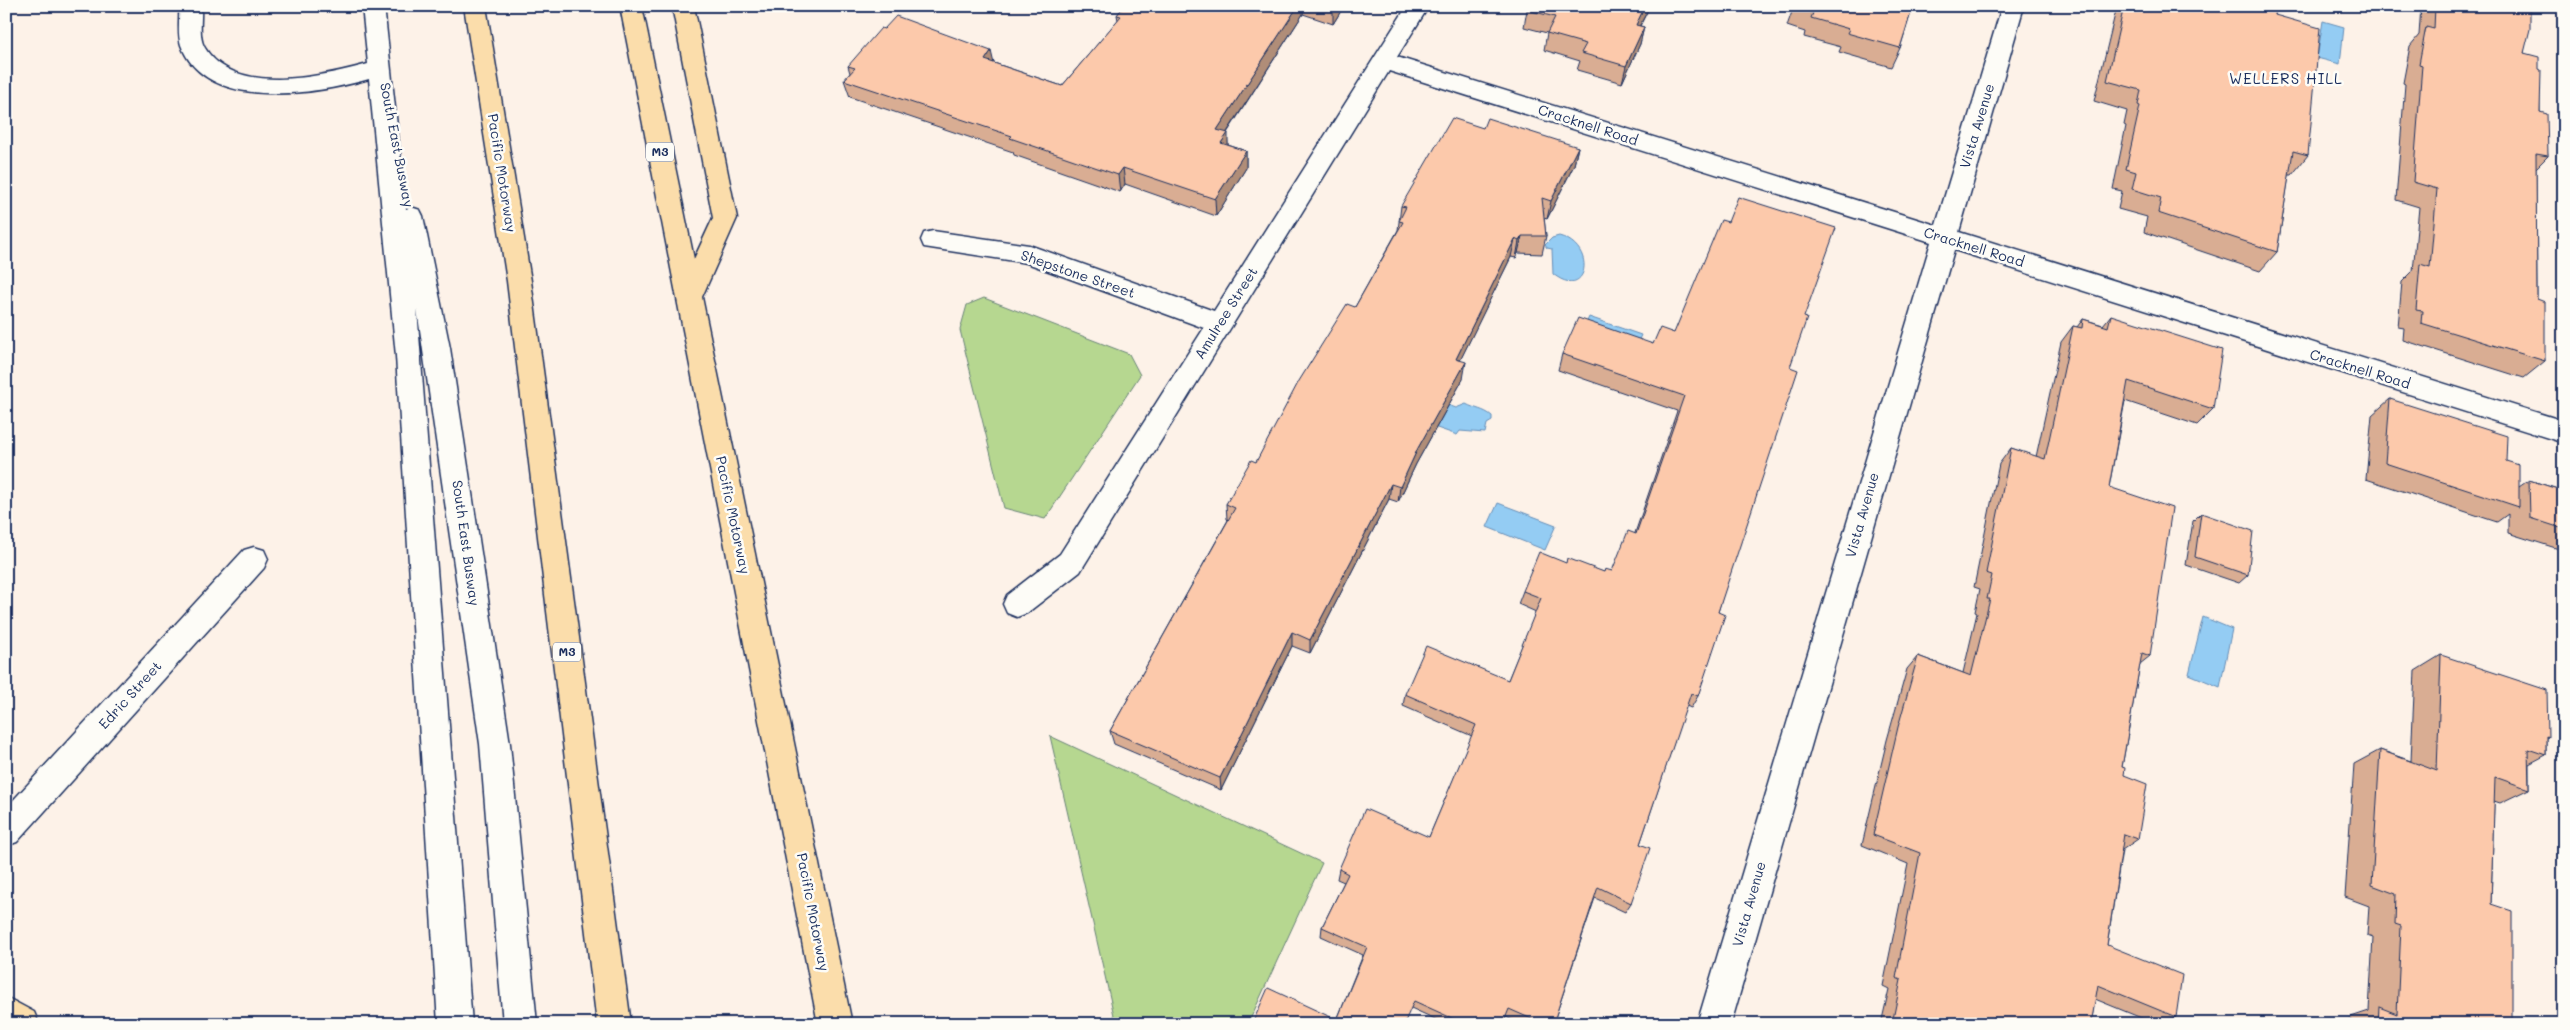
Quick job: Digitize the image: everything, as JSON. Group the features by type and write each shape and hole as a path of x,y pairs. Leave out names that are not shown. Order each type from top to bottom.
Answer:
{"main road":[{"name":"Pacific Motorway","path":"475,6 519,281 614,1024"},
{"name":"Pacific Motorway","path":"631,6 835,1024"},
{"path":"683,6 724,218 689,298"},
{"path":"6,1014 22,1024"}],"street":[{"name":"South East Busway","path":"190,6 192,44 199,57 214,71 234,80 255,86 290,87 342,79 381,68"},
{"name":"South East Busway","path":"374,6 409,356 455,1024"},
{"name":"Amulree Street","path":"1017,604 1070,563 1418,6"},
{"name":"Vista Avenue","path":"1714,1024 2013,6"},
{"name":"Cracknell Road","path":"1384,61 2564,432"},
{"name":"South East Busway","path":"381,68 437,348 495,744 520,1024"},
{"name":"Shepstone Street","path":"933,240 1029,254 1219,324"},
{"name":"Edric Street","path":"6,831 254,558"}],"green space":[{"path":"984,298 1129,354 1140,375 1045,519 1004,508 960,330 967,305"},
{"path":"1050,736 1322,863 1248,1024 1116,1024"}],"water":[{"path":"2323,21 2344,27 2340,64 2317,58"},
{"path":"1559,236 1571,242 1579,250 1583,260 1584,269 1581,277 1574,281 1565,281 1553,274 1552,249 1547,248 1545,245 1552,238"},
{"path":"1589,317 1641,335 1630,360 1580,337"},
{"path":"1443,403 1456,408 1466,404 1483,410 1492,416 1492,421 1487,424 1485,433 1460,431 1457,435 1434,427"},
{"path":"1498,503 1556,525 1545,550 1487,527"},
{"path":"2203,617 2232,629 2220,687 2189,674"}],"building":[{"path":"1124,6 1298,6 1217,130 1228,133 1221,143 1246,151 1215,199 1123,168 1118,175 1010,138 1012,136 844,80 855,68 848,66 881,28 884,29 896,16 991,51 985,60 1062,86 1121,16 1117,15"},
{"path":"1529,6 1645,6 1636,25 1644,27 1626,66 1581,53 1586,44 1547,33 1555,17 1527,10"},
{"path":"1794,6 1913,6 1900,48 1847,33 1849,29 1811,18 1813,13"},
{"path":"2124,6 2276,6 2275,15 2320,28 2308,155 2293,151 2277,252 2158,213 2161,198 2132,189 2136,172 2126,169 2140,106 2138,105 2141,90 2107,81"},
{"path":"2435,6 2530,6 2530,29 2524,53 2539,57 2539,69 2541,70 2540,112 2547,114 2548,156 2536,154 2537,299 2545,302 2545,361 2421,323 2422,311 2416,310 2420,264 2430,267 2437,189 2413,182 2422,65 2419,64 2426,27 2434,29"},
{"path":"1452,118 1483,128 1487,118 1578,147 1551,201 1542,198 1546,236 1522,236 1519,241 1515,239 1456,359 1466,362 1418,448 1400,487 1391,484 1310,640 1292,632 1220,778 1110,731 1235,508 1226,504 1251,460 1256,462 1299,381 1347,304 1355,307 1403,222 1399,221 1406,207 1401,206"},
{"path":"1738,197 1836,228 1804,317 1807,318 1790,367 1798,370 1718,612 1725,615 1698,696 1691,693 1640,844 1650,848 1631,903 1598,887 1553,1024 1543,1024 1509,1009 1503,1024 1465,1024 1414,1001 1404,1024 1252,1024 1268,988 1337,1020 1367,947 1322,927 1348,874 1339,869 1365,809 1429,837 1476,725 1405,694 1426,646 1508,680 1541,598 1523,591 1539,552 1566,563 1567,558 1604,572 1605,569 1612,571 1628,531 1636,534 1684,396 1562,354 1578,318 1653,344 1660,328 1674,333 1721,220 1728,222"},
{"path":"2111,315 2222,350 2213,409 2128,381 2109,487 2172,508 2150,656 2142,653 2122,767 2125,768 2124,775 2147,784 2138,839 2124,834 2107,945 2182,975 2176,1017 2098,985 2091,1024 1892,1024 1901,980 1896,978 1920,853 1873,835 1898,727 1918,656 1971,676 1990,599 1987,599 1992,575 1986,573 2011,448 2045,459 2073,326 2082,328 2083,319 2108,327"},
{"path":"2390,399 2507,436 2506,461 2519,465 2519,507 2385,463"},
{"path":"2529,480 2564,491 2564,529 2530,518"},
{"path":"2201,513 2253,531 2248,575 2195,557"},
{"path":"2441,655 2547,690 2548,737 2546,736 2546,755 2528,749 2529,789 2495,777 2491,904 2512,911 2512,1024 2378,1024 2379,1007 2397,1014 2401,926 2395,924 2396,894 2372,885 2380,750 2437,771"}],"district":[{"name":"WELLERS HILL","path":"2286,79"}]}
